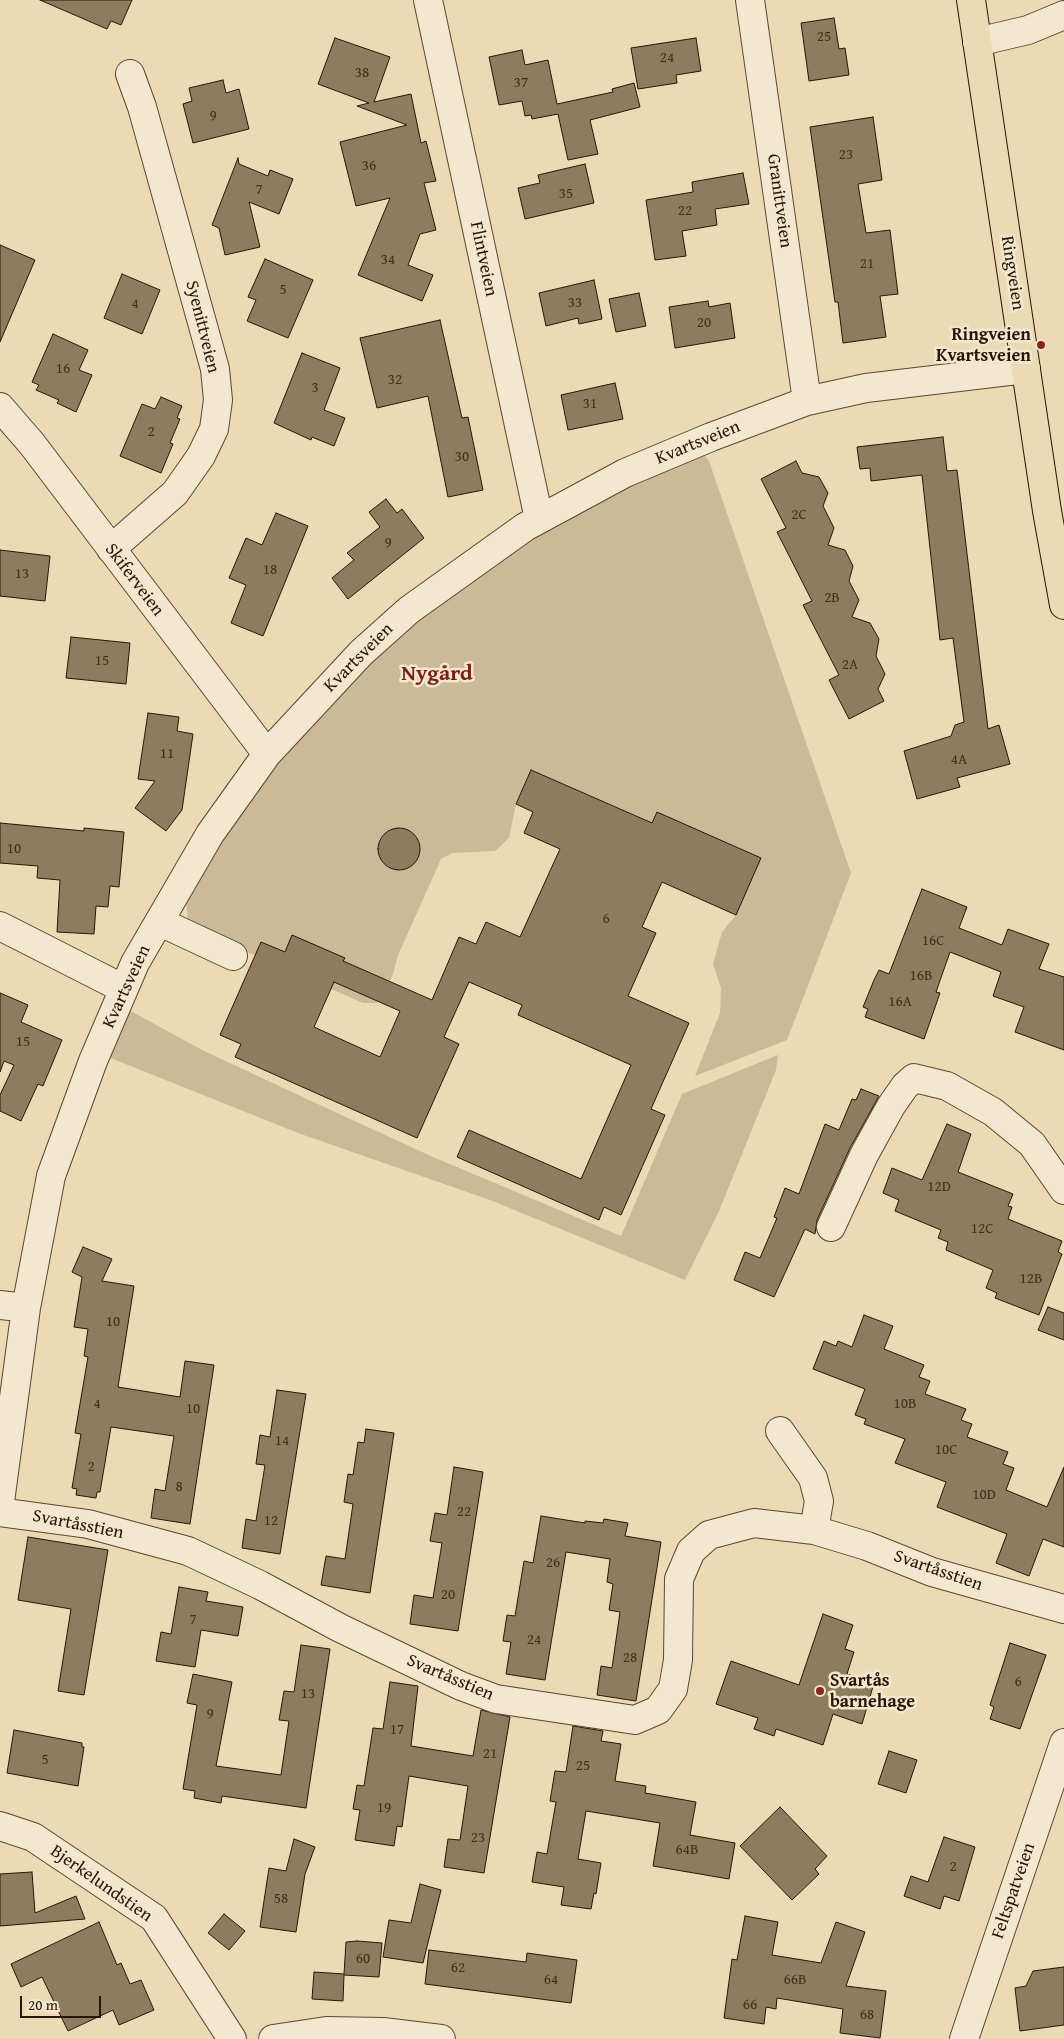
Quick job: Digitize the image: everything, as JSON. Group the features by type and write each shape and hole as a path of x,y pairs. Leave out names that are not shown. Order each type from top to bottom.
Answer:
{"main road":[{"name":"Ringveien","path":"971,0 1047,511 1064,605"}],"street":[{"name":"Flintveien","path":"428,0 538,519"},
{"name":"Granittveien","path":"750,0 808,401"},
{"path":"977,42 1028,30 1064,15"},
{"name":"Syenittveien","path":"111,549 175,492 201,456 214,429 218,400 215,369 142,107 130,74"},
{"name":"Kvartsveien","path":"0,1502 13,1307 51,1176 93,1061 134,963 160,922 210,834 267,754 361,653 408,610 538,519 625,473 712,437 808,401 866,388 1026,369"},
{"name":"Skiferveien","path":"0,407 32,444 267,754"},
{"path":"160,922 233,956"},
{"path":"0,926 124,989"},
{"path":"831,1227 864,1155 891,1106 905,1086 914,1078 947,1086 993,1112 1032,1144 1064,1190"},
{"path":"780,1431 812,1478 819,1501 814,1530"},
{"name":"Svartåsstien","path":"0,1512 88,1524 188,1551 260,1585 340,1628 461,1686 496,1699 635,1720 658,1710 673,1689 678,1660 679,1579 691,1551 708,1535 754,1523 814,1530 867,1546 932,1572 1064,1610"},
{"name":"Feltspatveien","path":"964,2039 1064,1743"},
{"name":"Bjerkelundstien","path":"0,1826 33,1837 154,1918 232,2039"},
{"path":"273,2039 326,2031 383,2032 441,2039"}],"shaded area":[{"path":"704,455 709,461 851,873 787,1040 695,1076 720,1013 721,988 713,964 722,932 736,915 657,812 652,823 532,770 516,804 509,838 495,851 452,853 441,859 398,955 393,974 382,997 376,1003 363,1003 197,930 188,920 186,901 234,816 331,697 421,613 528,537 655,472"},
{"path":"129,1010 202,1050 335,1112 433,1157 621,1236 682,1094 778,1055 776,1070 719,1211 685,1280 490,1200 298,1133 108,1057"}],"building":[{"path":"40,0 132,0 121,25 111,21 107,29"},
{"path":"834,18 839,49 845,48 849,75 809,81 801,23"},
{"path":"335,38 390,57 374,102 411,94 421,143 426,141 436,181 424,183 436,230 420,234 408,265 433,275 422,301 358,275 390,198 356,206 340,142 407,125 357,106 369,103 318,84"},
{"path":"696,38 701,71 676,75 677,83 638,89 631,48"},
{"path":"522,50 525,65 548,60 557,104 613,92 612,89 634,83 640,107 590,120 598,154 568,160 558,114 532,119 531,115 525,116 522,101 499,105 489,57"},
{"path":"223,80 226,93 239,89 249,129 193,143 183,104 192,101 189,88"},
{"path":"873,117 882,180 858,184 866,233 890,230 898,294 880,296 886,337 843,343 838,302 835,302 810,127"},
{"path":"238,158 239,164 268,176 270,170 293,179 279,214 249,202 260,247 225,255 219,228 212,225"},
{"path":"585,164 594,203 525,219 518,188 540,183 538,175"},
{"path":"743,173 749,204 715,209 717,225 682,231 686,256 655,260 646,200 693,192 692,182"},
{"path":"0,245 35,260 0,342"},
{"path":"265,259 313,280 288,338 247,321 256,300 248,297"},
{"path":"122,274 160,290 142,334 104,318"},
{"path":"594,280 602,319 579,324 578,318 546,326 539,293"},
{"path":"639,293 646,326 616,332 609,299"},
{"path":"708,301 709,307 730,303 735,338 675,348 669,307"},
{"path":"440,320 462,418 468,417 483,490 448,497 428,396 377,408 360,338"},
{"path":"53,334 88,350 79,370 92,375 76,412 57,403 59,400 36,390 39,385 32,382"},
{"path":"302,353 340,368 324,410 345,418 334,446 312,437 311,440 274,423"},
{"path":"615,383 623,419 568,430 561,395"},
{"path":"161,397 182,406 177,418 180,419 170,443 173,444 161,473 120,456 142,404 155,409"},
{"path":"943,437 947,471 957,470 988,729 999,725 1010,764 957,778 960,787 917,799 904,751 951,736 955,725 964,722 953,638 940,640 922,475 871,481 870,468 860,469 857,447"},
{"path":"796,461 802,473 819,477 828,493 823,506 834,528 828,545 845,550 853,566 849,581 859,600 852,617 870,623 879,639 876,656 885,674 878,689 884,701 849,719 829,680 839,675 803,605 812,601 777,532 786,528 761,479"},
{"path":"386,499 397,513 402,509 424,538 348,599 332,578 354,560 347,553 380,527 369,512"},
{"path":"276,513 308,526 263,636 231,623 246,585 229,578 246,538 262,545"},
{"path":"0,550 50,556 45,601 0,596"},
{"path":"71,637 130,643 126,684 66,678"},
{"path":"148,713 179,717 177,731 193,734 182,810 166,831 135,808 155,781 138,779"},
{"path":"531,770 652,823 657,812 761,858 736,915 662,882 642,927 656,933 628,996 689,1023 651,1109 665,1115 621,1215 604,1207 599,1220 457,1157 469,1130 581,1179 631,1065 518,1015 522,1005 469,982 444,1037 459,1044 417,1138 235,1057 241,1044 220,1035 261,942 285,952 292,935 345,958 343,961 432,1000 459,937 476,944 486,922 520,937 560,849 524,833 533,812 516,804","holes":["334,982 400,1011 380,1057 314,1027"]},
{"path":"0,823 84,831 84,828 124,832 119,887 110,886 108,907 96,906 94,934 57,932 60,880 37,878 38,866 0,863"},
{"path":"399,828 407,830 416,838 420,849 418,857 410,866 399,870 391,868 382,860 378,849 380,841 388,832"},
{"path":"922,889 967,907 959,928 1002,945 1008,929 1049,944 1039,969 1064,977 1064,1050 1015,1032 1024,1007 993,996 1001,972 950,952 936,992 940,993 924,1039 865,1017 868,1009 863,1007 874,980 879,970 889,974"},
{"path":"0,993 28,1005 21,1022 62,1040 43,1086 38,1084 21,1121 0,1111 0,1095 14,1065 4,1061 0,1072"},
{"path":"861,1089 879,1096 850,1148 817,1220 815,1234 805,1229 774,1297 734,1280 745,1252 760,1258 777,1218 774,1217 785,1188 799,1194 825,1124 839,1130 852,1099 856,1100"},
{"path":"947,1124 971,1134 958,1172 1013,1194 1008,1206 1012,1207 1008,1219 1062,1241 1058,1252 1062,1254 1039,1315 995,1298 997,1293 986,1288 993,1270 946,1250 948,1242 938,1238 941,1230 895,1211 899,1200 883,1193 892,1168 922,1180"},
{"path":"83,1247 112,1259 102,1281 134,1286 118,1387 180,1397 185,1361 214,1365 190,1524 151,1518 155,1489 165,1491 174,1436 111,1427 100,1492 97,1492 96,1498 76,1495 77,1489 72,1488 81,1434 75,1433 88,1357 84,1356 88,1329 74,1327 82,1277 72,1272"},
{"path":"1048,1307 1064,1313 1064,1340 1038,1330"},
{"path":"864,1315 893,1326 884,1349 924,1365 919,1377 930,1381 925,1394 966,1409 961,1420 972,1424 967,1437 1008,1452 1003,1464 1014,1468 1006,1490 1047,1507 1064,1467 1064,1547 1043,1539 1029,1576 996,1563 1007,1534 937,1507 946,1482 895,1463 905,1439 864,1424 866,1419 855,1415 865,1389 813,1369 824,1341 836,1346 838,1341 852,1347"},
{"path":"277,1390 306,1394 280,1554 242,1548 246,1519 256,1521 265,1465 256,1464 260,1435 270,1437"},
{"path":"366,1429 394,1433 370,1593 321,1585 326,1556 345,1559 353,1504 344,1502 348,1474 353,1475 358,1442 364,1443"},
{"path":"454,1467 483,1472 458,1631 410,1624 414,1595 433,1598 442,1543 430,1541 435,1513 447,1515"},
{"path":"541,1516 585,1523 585,1521 603,1523 604,1519 628,1523 625,1536 661,1542 636,1701 597,1695 601,1666 612,1668 620,1612 609,1610 613,1584 607,1582 610,1559 566,1552 545,1680 506,1674 511,1642 503,1641 507,1615 515,1616 524,1561 533,1563"},
{"path":"28,1537 108,1550 84,1695 58,1691 71,1609 18,1600"},
{"path":"179,1587 208,1592 206,1601 243,1607 238,1636 201,1630 195,1667 156,1661 161,1632 171,1634"},
{"path":"823,1614 853,1625 845,1649 854,1652 847,1674 874,1683 862,1724 833,1714 823,1745 776,1729 774,1736 754,1729 758,1718 716,1704 731,1661 799,1685"},
{"path":"1010,1643 1046,1655 1020,1729 990,1719 994,1707 990,1705"},
{"path":"301,1645 330,1649 306,1808 222,1796 221,1803 194,1798 195,1791 183,1789 197,1705 187,1703 193,1674 232,1682 216,1766 281,1775 289,1721 279,1720 284,1691 294,1692"},
{"path":"390,1682 418,1686 411,1746 473,1756 481,1710 510,1717 484,1873 444,1867 448,1839 460,1840 468,1786 409,1776 402,1827 397,1826 394,1846 355,1840 360,1810 353,1809 357,1785 364,1786 373,1728 383,1729"},
{"path":"573,1726 603,1731 601,1741 621,1744 615,1781 646,1786 645,1793 696,1802 690,1835 735,1843 729,1879 653,1866 660,1823 586,1811 578,1859 601,1863 596,1894 594,1893 591,1909 561,1905 564,1887 532,1882 537,1852 547,1854 556,1802 550,1801 555,1771 566,1772"},
{"path":"14,1730 82,1743 82,1747 84,1747 78,1786 7,1773"},
{"path":"889,1751 917,1760 906,1793 878,1784"},
{"path":"780,1807 827,1856 815,1869 819,1874 792,1900 740,1846"},
{"path":"944,1837 975,1847 959,1901 944,1896 940,1909 904,1896 911,1876 928,1882"},
{"path":"294,1839 315,1847 305,1874 296,1932 260,1927 269,1868 286,1871"},
{"path":"32,1872 35,1913 76,1896 85,1919 0,1926 0,1874"},
{"path":"420,1884 441,1890 423,1963 383,1957 389,1920 411,1923"},
{"path":"224,1914 245,1931 229,1950 208,1933"},
{"path":"745,1916 778,1922 772,1955 821,1963 836,1922 865,1932 846,1986 886,1991 880,2038 840,2033 843,2009 777,1998 776,2009 766,2007 764,2024 724,2018 732,1959 737,1960"},
{"path":"99,1922 117,1965 121,1963 130,1984 141,1980 154,2010 119,2025 113,2010 68,2031 42,1977 21,1987 11,1964"},
{"path":"346,1942 382,1943 379,1977 344,1975 343,2001 312,1999 314,1972 344,1974"},
{"path":"429,1950 526,1962 527,1953 577,1960 571,2003 425,1984"},
{"path":"1064,1967 1064,2025 1020,2031 1015,1988 1026,1986 1033,1971"}],"place":[{"name":"Ringveien Kvartsveien","path":"1041,345"},
{"name":"Svartås barnehage","path":"820,1691"}],"district":[{"name":"Nygård","path":"437,674"}]}
